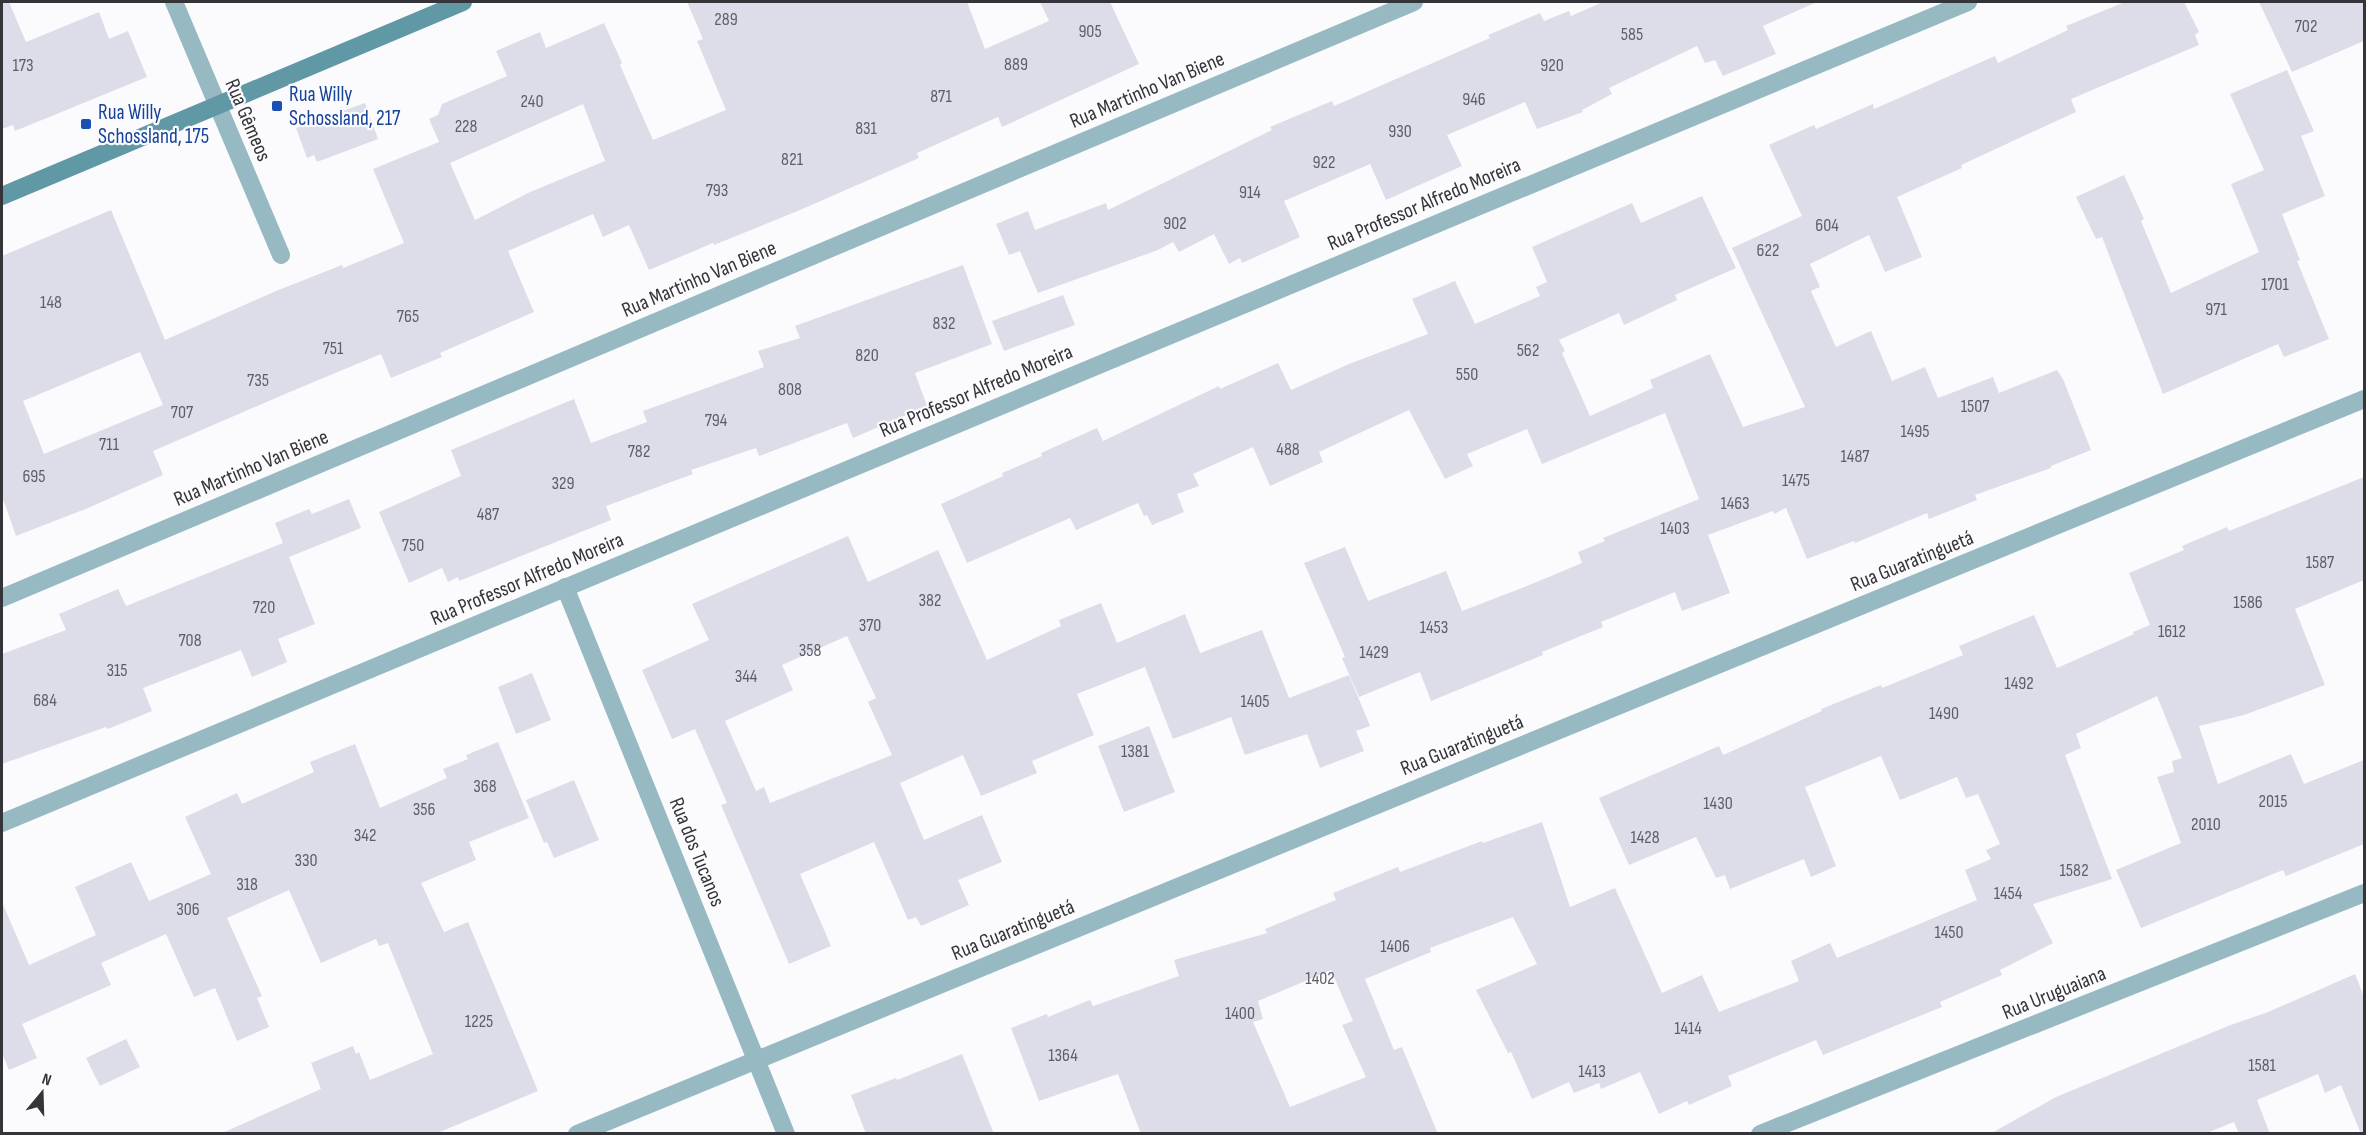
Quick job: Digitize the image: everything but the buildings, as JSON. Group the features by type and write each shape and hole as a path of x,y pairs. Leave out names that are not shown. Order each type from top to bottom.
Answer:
{"street":[{"name":"Rua Gêmeos","path":"174,2 281,255"},
{"path":"2,196 463,2"},
{"name":"Rua Martinho Van Biene","path":"2,598 1414,2"},
{"name":"Rua Professor Alfredo Moreira","path":"2,824 1968,2"},
{"name":"Rua Guaratinguetá","path":"577,1134 2364,399"},
{"name":"Rua dos Tucanos","path":"565,587 786,1134"},
{"name":"Rua Uruguaiana","path":"1760,1134 2364,893"}],"place":[{"name":"Rua Willy Schossland, 217","path":"277,106"},
{"name":"Rua Willy Schossland, 175","path":"86,124"}]}
